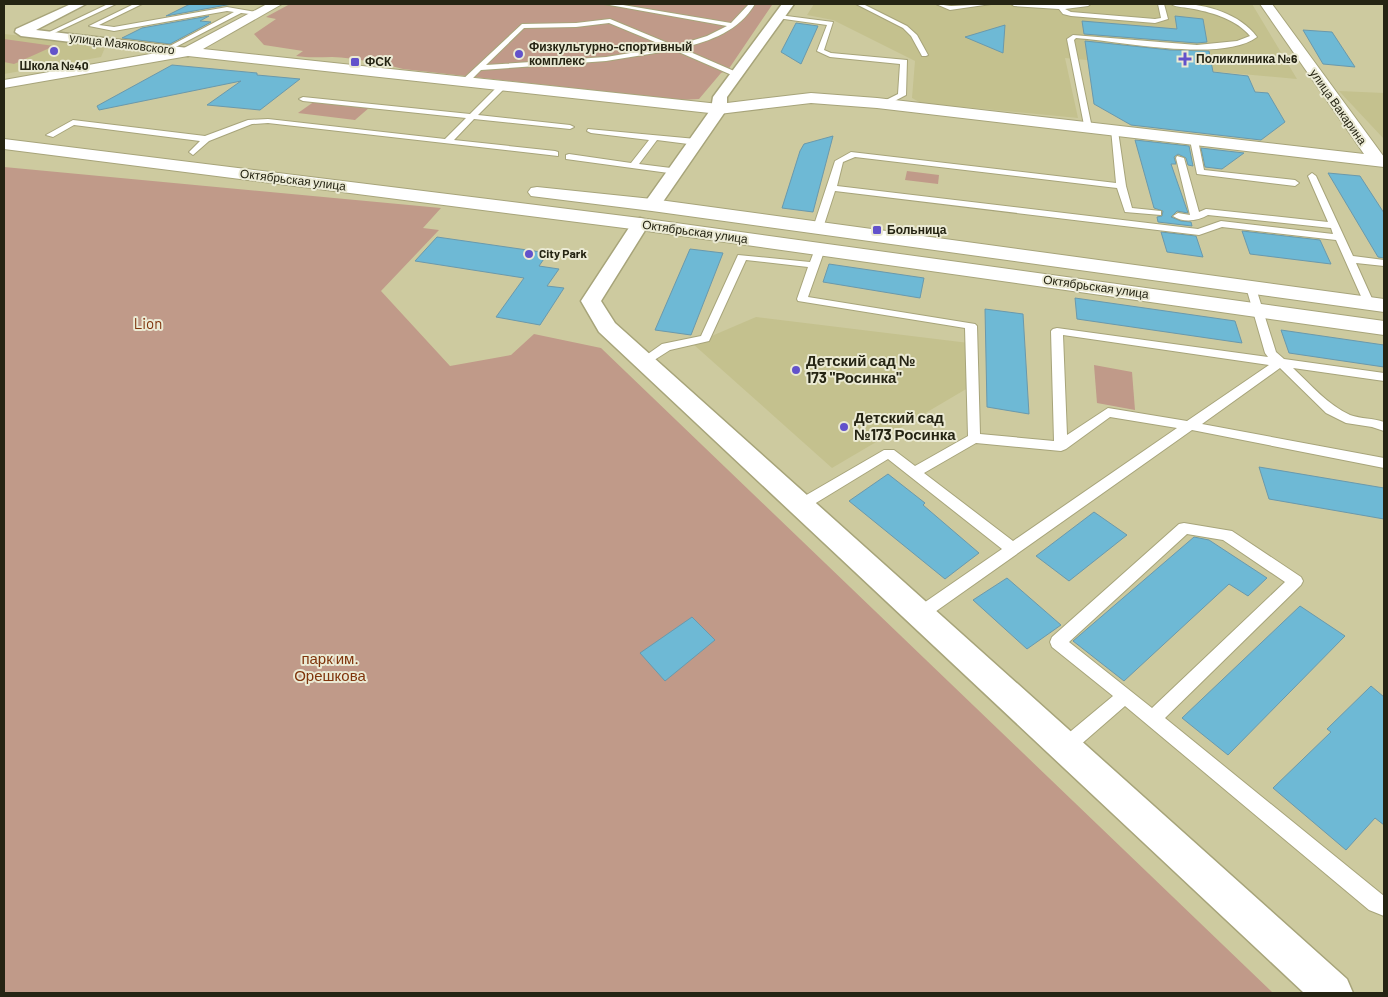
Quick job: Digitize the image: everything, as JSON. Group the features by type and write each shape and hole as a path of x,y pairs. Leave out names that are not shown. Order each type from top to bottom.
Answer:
{"street":[{"name":"улица Маяковского","path":"80,4 21,32 188,52 276,4"},
{"path":"788,4 720,97 719,108 646,215 591,301 607,327 1333,993"},
{"name":"улица Вакарина","path":"1266,4 1380,161"},
{"path":"4,84 188,52 719,108 811,98 882,104 1380,161"},
{"name":"Октябрьская улица","path":"4,130 299,164"},
{"path":"30,147 50,135"},
{"name":"Октябрьская улица","path":"4,144 310,182 646,215 818,228 1377,304"},
{"path":"310,182 328,168"},
{"name":"Октябрьская улица","path":"524,190 646,215 817,257 1257,309 1384,328"}],"lane":[{"path":"46,35 112,4"},
{"path":"139,4 92,26 114,29 227,9 258,13"},
{"path":"607,4 733,25"},
{"path":"478,68 520,63 598,60 676,48 712,36 733,25 752,4"},
{"path":"859,4 905,27 914,35 924,55"},
{"path":"939,4 950,8 988,4"},
{"path":"1014,4 1088,4"},
{"path":"1062,5 1064,13 1155,21 1165,19 1161,4"},
{"path":"1088,128 1070,39 1075,36 1212,47 1242,44 1254,37 1251,30 1216,13 1190,5 1174,4"},
{"path":"168,49 240,11"},
{"path":"779,17 831,23 820,51 830,55 904,62 902,95 882,104"},
{"path":"464,82 522,26 568,26 610,21 737,74"},
{"path":"447,142 503,86"},
{"path":"303,99 570,127"},
{"path":"193,152 206,139 251,122 268,121 555,154"},
{"path":"50,135 73,122 206,139"},
{"path":"591,131 696,142"},
{"path":"1114,131 1121,186 1128,210 1158,213"},
{"path":"634,165 654,138"},
{"path":"1194,140 1200,172 1295,183"},
{"path":"818,228 839,161 854,154 1121,186"},
{"path":"569,157 676,171"},
{"path":"1180,158 1196,218"},
{"path":"1312,176 1350,259 1377,304"},
{"path":"832,188 1199,232 1221,224 1340,238"},
{"path":"1178,216 1196,218 1206,212 1335,226"},
{"path":"644,361 666,347 705,339 742,257 817,257 802,299 971,326 974,438"},
{"path":"1350,259 1384,263"},
{"path":"1251,287 1271,353 1330,410 1350,420 1374,423 1384,427"},
{"path":"1061,446 1057,331 1384,377"},
{"path":"920,614 1282,362"},
{"path":"914,473 974,438 1061,446 1108,412 1384,463"},
{"path":"801,505 889,453 1013,549"},
{"path":"1152,719 1296,582 1227,535 1184,528 1058,642 1376,903 1384,906"},
{"path":"1065,747 1125,696"}],"shaded area":[{"name":"Поликлиника №6","path":"814,4 1252,4 1297,79 1065,58 1078,118 921,103 912,98 915,61 833,20 807,15"},
{"name":"Школа №40","path":"4,34 106,45 101,57 4,74"},
{"path":"1339,91 1384,93 1384,139"},
{"name":"Детский сад №173 Росинка","path":"756,317 977,344 973,385 832,468 693,344"}],"green space":[{"name":"Физкультурно-спортивный комплекс","path":"290,4 772,5 728,70 721,73 699,99 680,100 403,69 350,58 296,56 303,51 264,45 254,34 276,19 266,17"},
{"path":"4,39 54,46 14,64 4,62"},
{"path":"315,101 370,107 355,120 298,113"},
{"name":"парк им. Орешкова","path":"4,167 441,208 423,228 439,230 381,291 450,366 511,355 534,334 601,348 1273,993 4,993"},
{"path":"907,171 939,175 938,184 905,180"},
{"path":"1094,365 1132,372 1135,410 1097,403"}],"building":[{"path":"190,4 232,4 166,16"},
{"path":"209,16 200,21 211,22 170,44 122,38 142,28"},
{"path":"1175,16 1203,19 1207,42 1197,43 1084,34 1082,21 1177,29"},
{"path":"796,23 818,26 801,64 781,52"},
{"path":"1005,25 1003,53 965,37"},
{"path":"1303,30 1332,32 1355,67 1323,64"},
{"path":"1085,41 1170,50 1209,51 1213,72 1248,76 1255,92 1268,93 1285,122 1261,140 1131,125 1094,104"},
{"path":"172,65 300,79 260,110 207,105 241,81 99,110 97,106"},
{"path":"833,136 813,212 782,208 800,151 804,144"},
{"path":"1135,140 1189,146 1193,166 1188,165 1186,158 1178,154 1174,157 1176,164 1171,164 1188,213 1177,211 1171,217 1191,222 1192,226 1158,222 1157,217 1162,216 1163,211 1154,208"},
{"path":"1201,148 1244,153 1222,169 1205,167"},
{"path":"1328,173 1360,176 1384,213 1384,258 1378,257"},
{"path":"1242,231 1320,240 1331,264 1250,254"},
{"path":"1161,232 1196,236 1203,257 1167,252"},
{"path":"437,237 548,253 539,266 559,269 547,286 564,288 540,325 496,317 524,278 415,261"},
{"path":"690,249 723,253 691,335 655,330"},
{"path":"829,264 924,278 920,298 823,282"},
{"path":"1075,298 1235,321 1242,343 1077,319"},
{"path":"985,309 1023,314 1029,414 987,407"},
{"path":"1281,330 1384,345 1384,367 1289,353"},
{"path":"1259,467 1384,488 1384,519 1269,499"},
{"path":"888,474 925,503 923,505 979,553 945,579 849,501"},
{"path":"1094,512 1127,535 1069,581 1036,556"},
{"path":"1194,537 1209,540 1267,578 1248,596 1229,584 1124,681 1073,641"},
{"path":"1007,578 1061,625 1027,649 973,600"},
{"path":"1300,606 1345,636 1228,755 1182,718"},
{"path":"692,617 715,640 665,681 640,653"},
{"path":"1371,686 1384,697 1384,825 1375,818 1346,850 1273,788 1331,732 1327,729"}],"place":[{"name":"Школа №40","path":"54,51"},
{"name":"Физкультурно-спортивный комплекс","path":"519,54"},
{"name":"Поликлиника №6","path":"1185,59"},
{"name":"ФСК","path":"355,62"},
{"name":"Больница","path":"877,230"},
{"name":"City Park","path":"529,254"},
{"name":"Детский сад № 173 \"Росинка\"","path":"796,370"},
{"name":"Детский сад №173 Росинка","path":"844,427"}],"park label":[{"name":"Lion","path":"148,324"}]}
